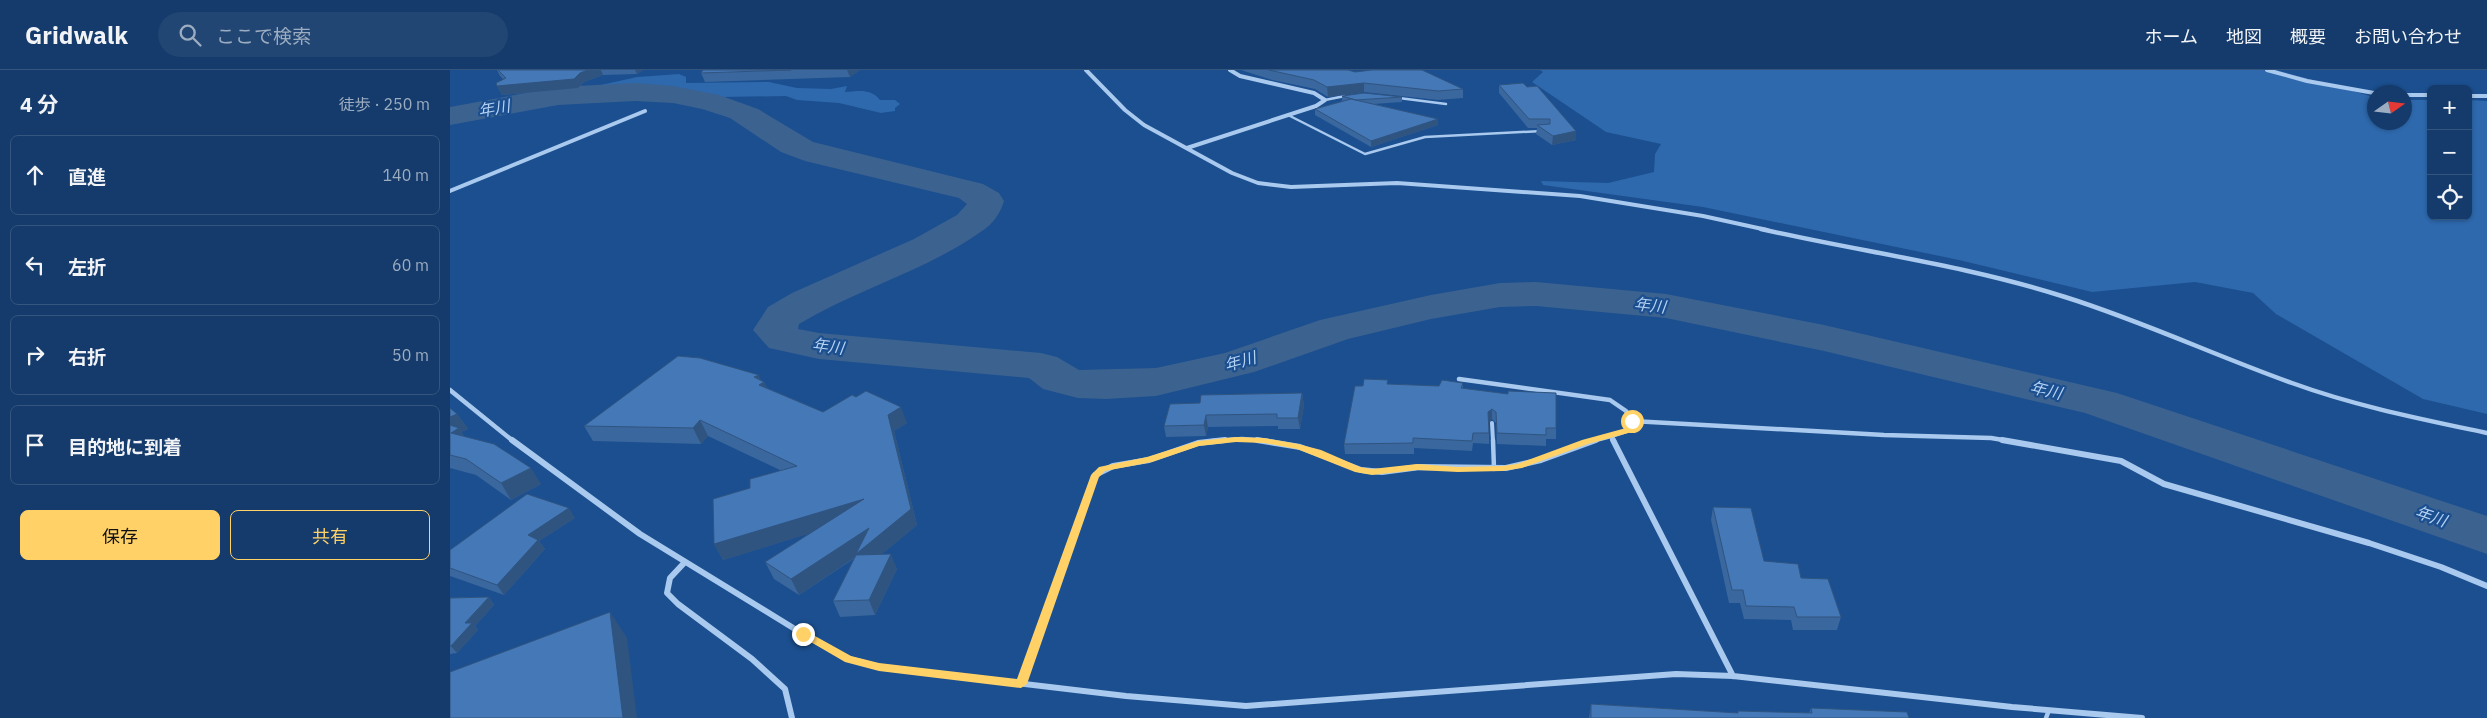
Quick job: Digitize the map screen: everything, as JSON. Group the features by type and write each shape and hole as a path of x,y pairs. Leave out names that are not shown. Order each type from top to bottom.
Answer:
{"street":[{"path":"1086,70 1125,110 1144,125 1232,173 1258,183 1290,187 1397,183 1580,196 1703,216 1836,246 1990,275 2066,297 2294,384 2390,413 2487,433"},
{"path":"1186,148 1321,104 1324,100 1314,93 1245,77 1230,70"},
{"path":"2267,70 2315,83 2367,92"},
{"path":"2412,94 2427,95"},
{"path":"2472,96 2487,96"},
{"path":"450,191 645,111"},
{"path":"1021,684 1095,475 1102,469 1148,460 1198,444 1236,439 1298,446 1318,452 1358,470 1372,472 1417,467 1494,469 1519,466 1585,442 1629,430 1633,426 1625,408 1616,402 1604,398 1459,379"},
{"path":"450,390 640,534 736,595 848,660 879,667 1126,696 1246,706 1386,697 1636,675 1733,676 2049,710 2142,718"},
{"path":"1632,421 1884,435 1991,438 2093,454 2121,461 2164,484 2369,543 2441,566 2487,586"},
{"path":"1611,436 1733,676"},
{"path":"686,562 670,578 667,593 678,604 752,659 785,689 792,718"}],"lane":[{"path":"1324,100 1354,95"},
{"path":"1394,98 1446,104"},
{"path":"1288,115 1365,154 1425,137 1548,130"},
{"path":"1492,423 1494,469"},
{"path":"2046,718 2049,710"}],"shaded area":[{"path":"1540,70 2276,70 2367,95 2367,130 2412,130 2412,100 2427,100 2427,220 2472,220 2472,100 2487,101 2487,414 2423,399 2276,314 2253,293 2195,282 2092,292 1959,260 1703,207 1543,185 1541,181 1608,183 1654,172 1655,154 1661,144 1606,132 1532,82 1543,72"},
{"path":"679,74 686,77 686,83 769,82 797,88 831,89 847,86 845,92 868,92 880,100 895,100 900,104 895,108 895,111 881,113 839,103 797,100 786,96 722,97 645,87 583,89 637,77"}],"building":[{"path":"498,70 588,70 580,73 574,79 497,86 496,83 506,78"},
{"path":"703,70 791,70 701,73"},
{"path":"1269,70 1348,70 1355,72 1422,70 1463,89 1438,91 1364,83 1327,87 1314,80"},
{"path":"1523,83 1527,87 1537,86 1576,131 1553,136 1537,125 1550,124 1550,119 1529,119 1499,85"},
{"path":"1364,93 1402,97 1356,100 1342,96"},
{"path":"1351,99 1438,119 1371,141 1315,109"},
{"path":"678,356 700,358 759,375 754,377 764,382 759,385 823,412 852,395 856,397 866,391 901,407 888,415 911,509 856,554 869,528 791,579 765,562 864,499 714,544 713,499 750,488 750,479 797,466 700,420 693,428 584,426"},
{"path":"1364,379 1388,380 1387,384 1439,386 1442,380 1463,383 1461,388 1508,394 1508,391 1556,393 1556,428 1546,428 1546,435 1497,433 1496,412 1492,409 1488,412 1489,433 1473,433 1472,441 1413,438 1413,443 1344,444 1355,386 1363,386"},
{"path":"1302,393 1298,418 1277,418 1277,414 1206,415 1204,425 1164,426 1170,404 1200,403 1201,395"},
{"path":"450,408 457,414 450,417"},
{"path":"450,425 459,428 451,433 494,444 531,468 501,483 466,459 450,455"},
{"path":"527,494 569,508 528,535 538,540 497,585 450,568 450,550"},
{"path":"1713,507 1751,508 1764,561 1798,564 1801,578 1828,579 1841,617 1797,617 1794,607 1746,606 1743,590 1732,590"},
{"path":"891,554 869,600 833,601 856,555"},
{"path":"489,597 465,623 472,623 450,646 450,598"},
{"path":"610,612 623,718 450,718 450,672"},
{"path":"1591,704 1738,713 1738,711 1812,713 1811,708 1907,712 1909,718 1591,718"}],"waterway":[{"name":"年川","path":"450,116 520,101 558,96 635,92 673,94 708,101 741,112 801,149 971,191 986,201 983,211 970,223 927,247 807,302 783,316 774,330 784,339 819,346 1041,366 1059,379 1078,384 1106,385 1156,382 1238,363 1335,329 1431,307 1500,295 1536,294 1666,306 1824,338 2100,403 2487,535"}],"route":[{"path":"803,634 848,660 879,667 1021,684 1095,475 1102,469 1148,460 1198,444 1236,439 1298,446 1318,452 1358,470 1372,472 1417,467 1458,470 1502,469 1519,466 1585,442 1629,430 1633,426 1632,421"}]}
